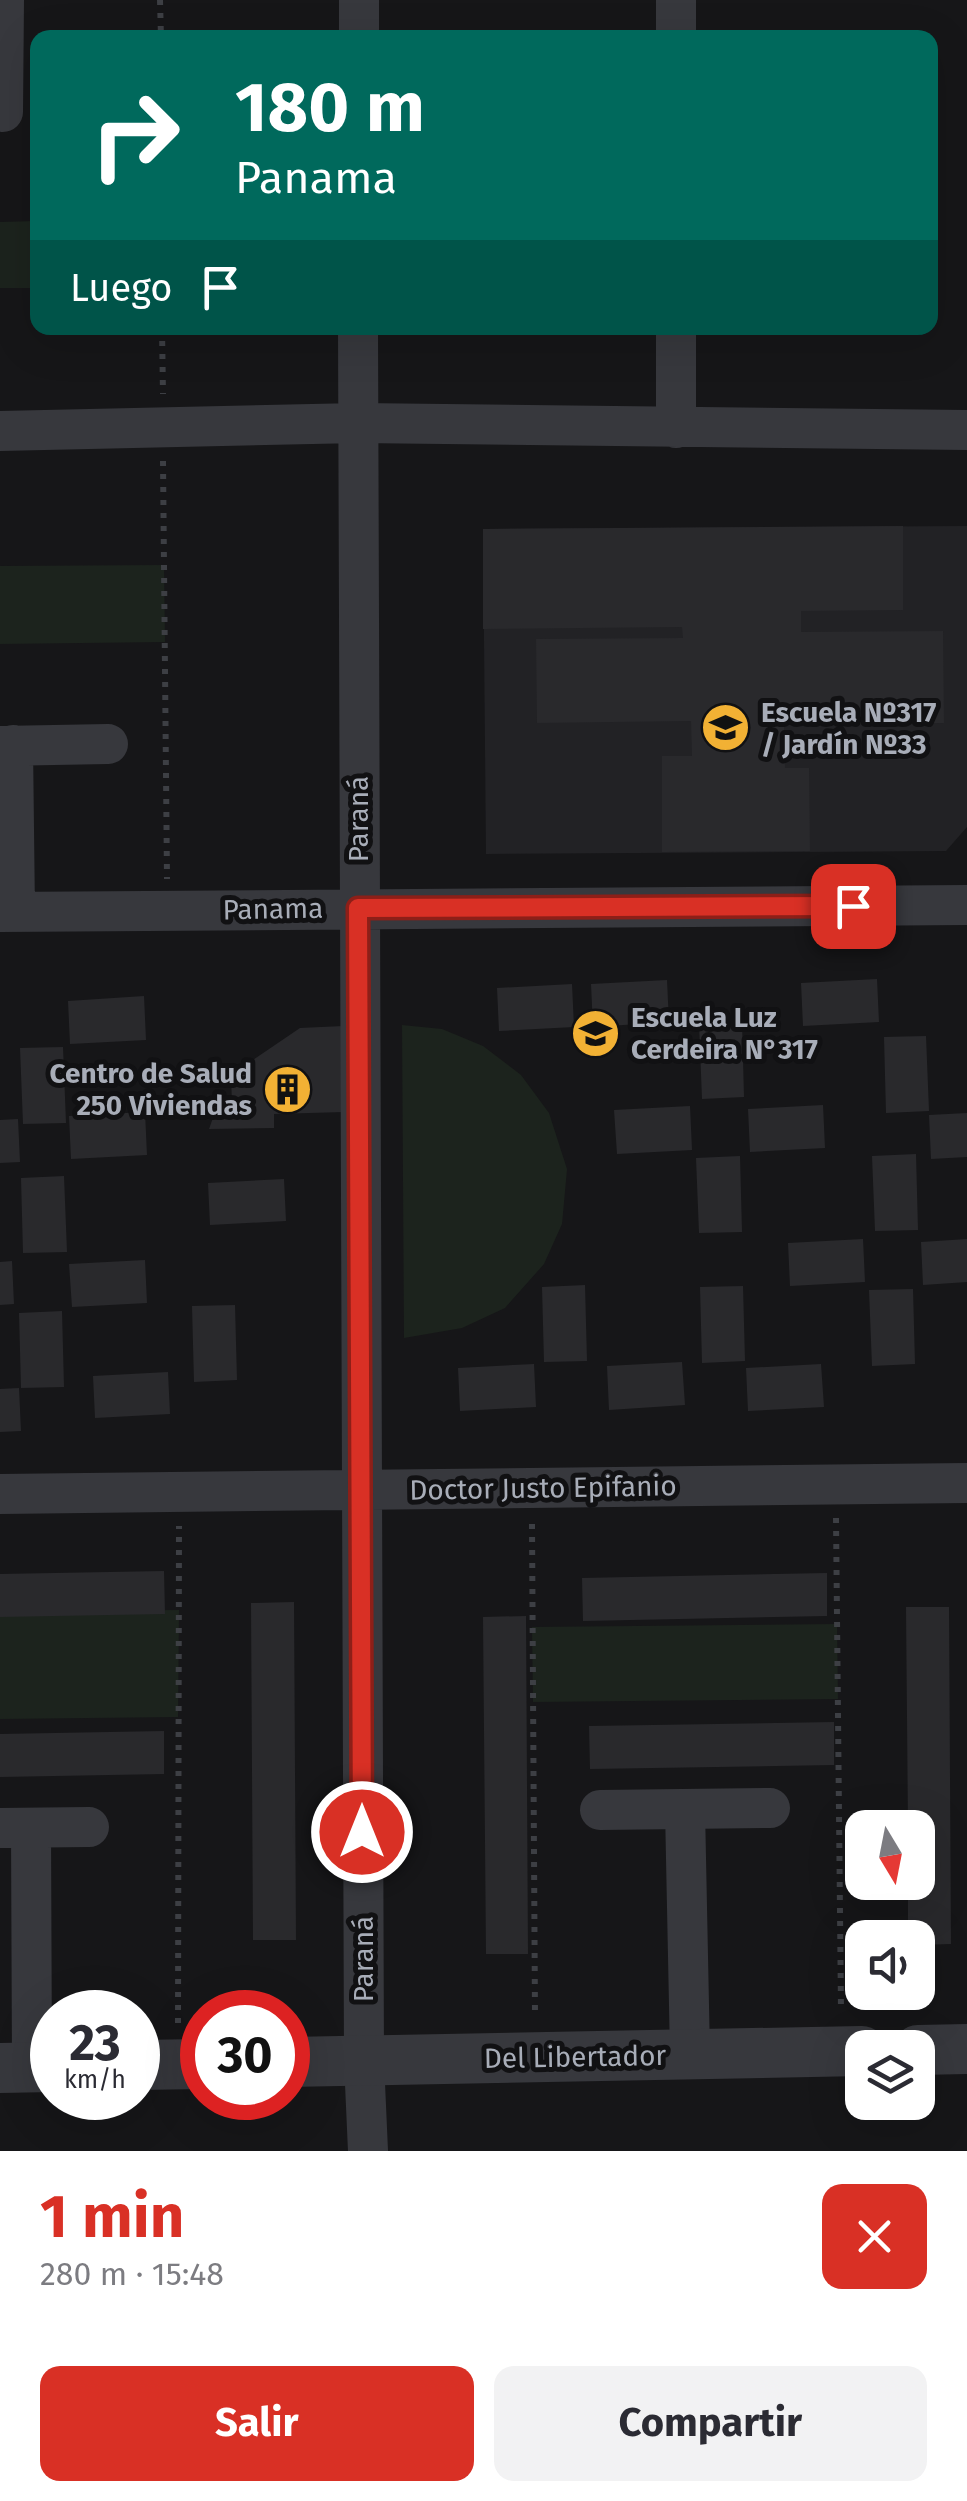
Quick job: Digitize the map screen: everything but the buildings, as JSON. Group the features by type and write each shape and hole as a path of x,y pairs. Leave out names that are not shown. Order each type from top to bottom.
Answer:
{"street":[{"path":"4,0 13,111"},
{"path":"358,0 358,30"},
{"path":"676,0 676,30"},
{"name":"Paraná","path":"358,335 360,1490 368,2151"},
{"path":"676,335 676,428"},
{"path":"0,432 358,423 967,430"},
{"path":"8,912 6,745 108,744"},
{"name":"Panama","path":"8,912 967,905"},
{"name":"Doctor Justo Epifanio","path":"0,1494 967,1483"},
{"path":"600,1810 770,1808"},
{"path":"686,1809 690,2054"},
{"path":"28,2068 16,1828 89,1827"},
{"path":"935,2050 967,2049"},
{"name":"Del Libertador","path":"310,2062 845,2051"}],"path":[{"path":"160,0 161,30"},
{"path":"162,335 167,910"},
{"path":"836,1485 851,2030"},
{"path":"532,1488 535,2057"},
{"path":"172,2065 179,1492"}],"shaded area":[{"path":"30,221 30,288 0,288 0,222"},
{"name":"Escuela Nº317 / Jardín Nº33","path":"967,526 967,827 946,851 486,854 483,529"},
{"path":"164,565 165,642 0,644 0,566"},
{"path":"402,1025 442,1029 483,1046 521,1075 549,1113 567,1169 562,1224 544,1264 505,1308 462,1328 404,1338"},
{"path":"179,1610 178,1717 0,1719 0,1611"},
{"path":"837,1624 838,1699 533,1702 532,1627"}],"place":[{"name":"Escuela Nº317 / Jardín Nº33","path":"726,728"},
{"name":"Escuela Luz Cerdeira N°317","path":"596,1033"},
{"name":"Centro de Salud 250 Viviendas","path":"287,1089"}],"route":[{"path":"362,1832 358,908 853,906"}]}
